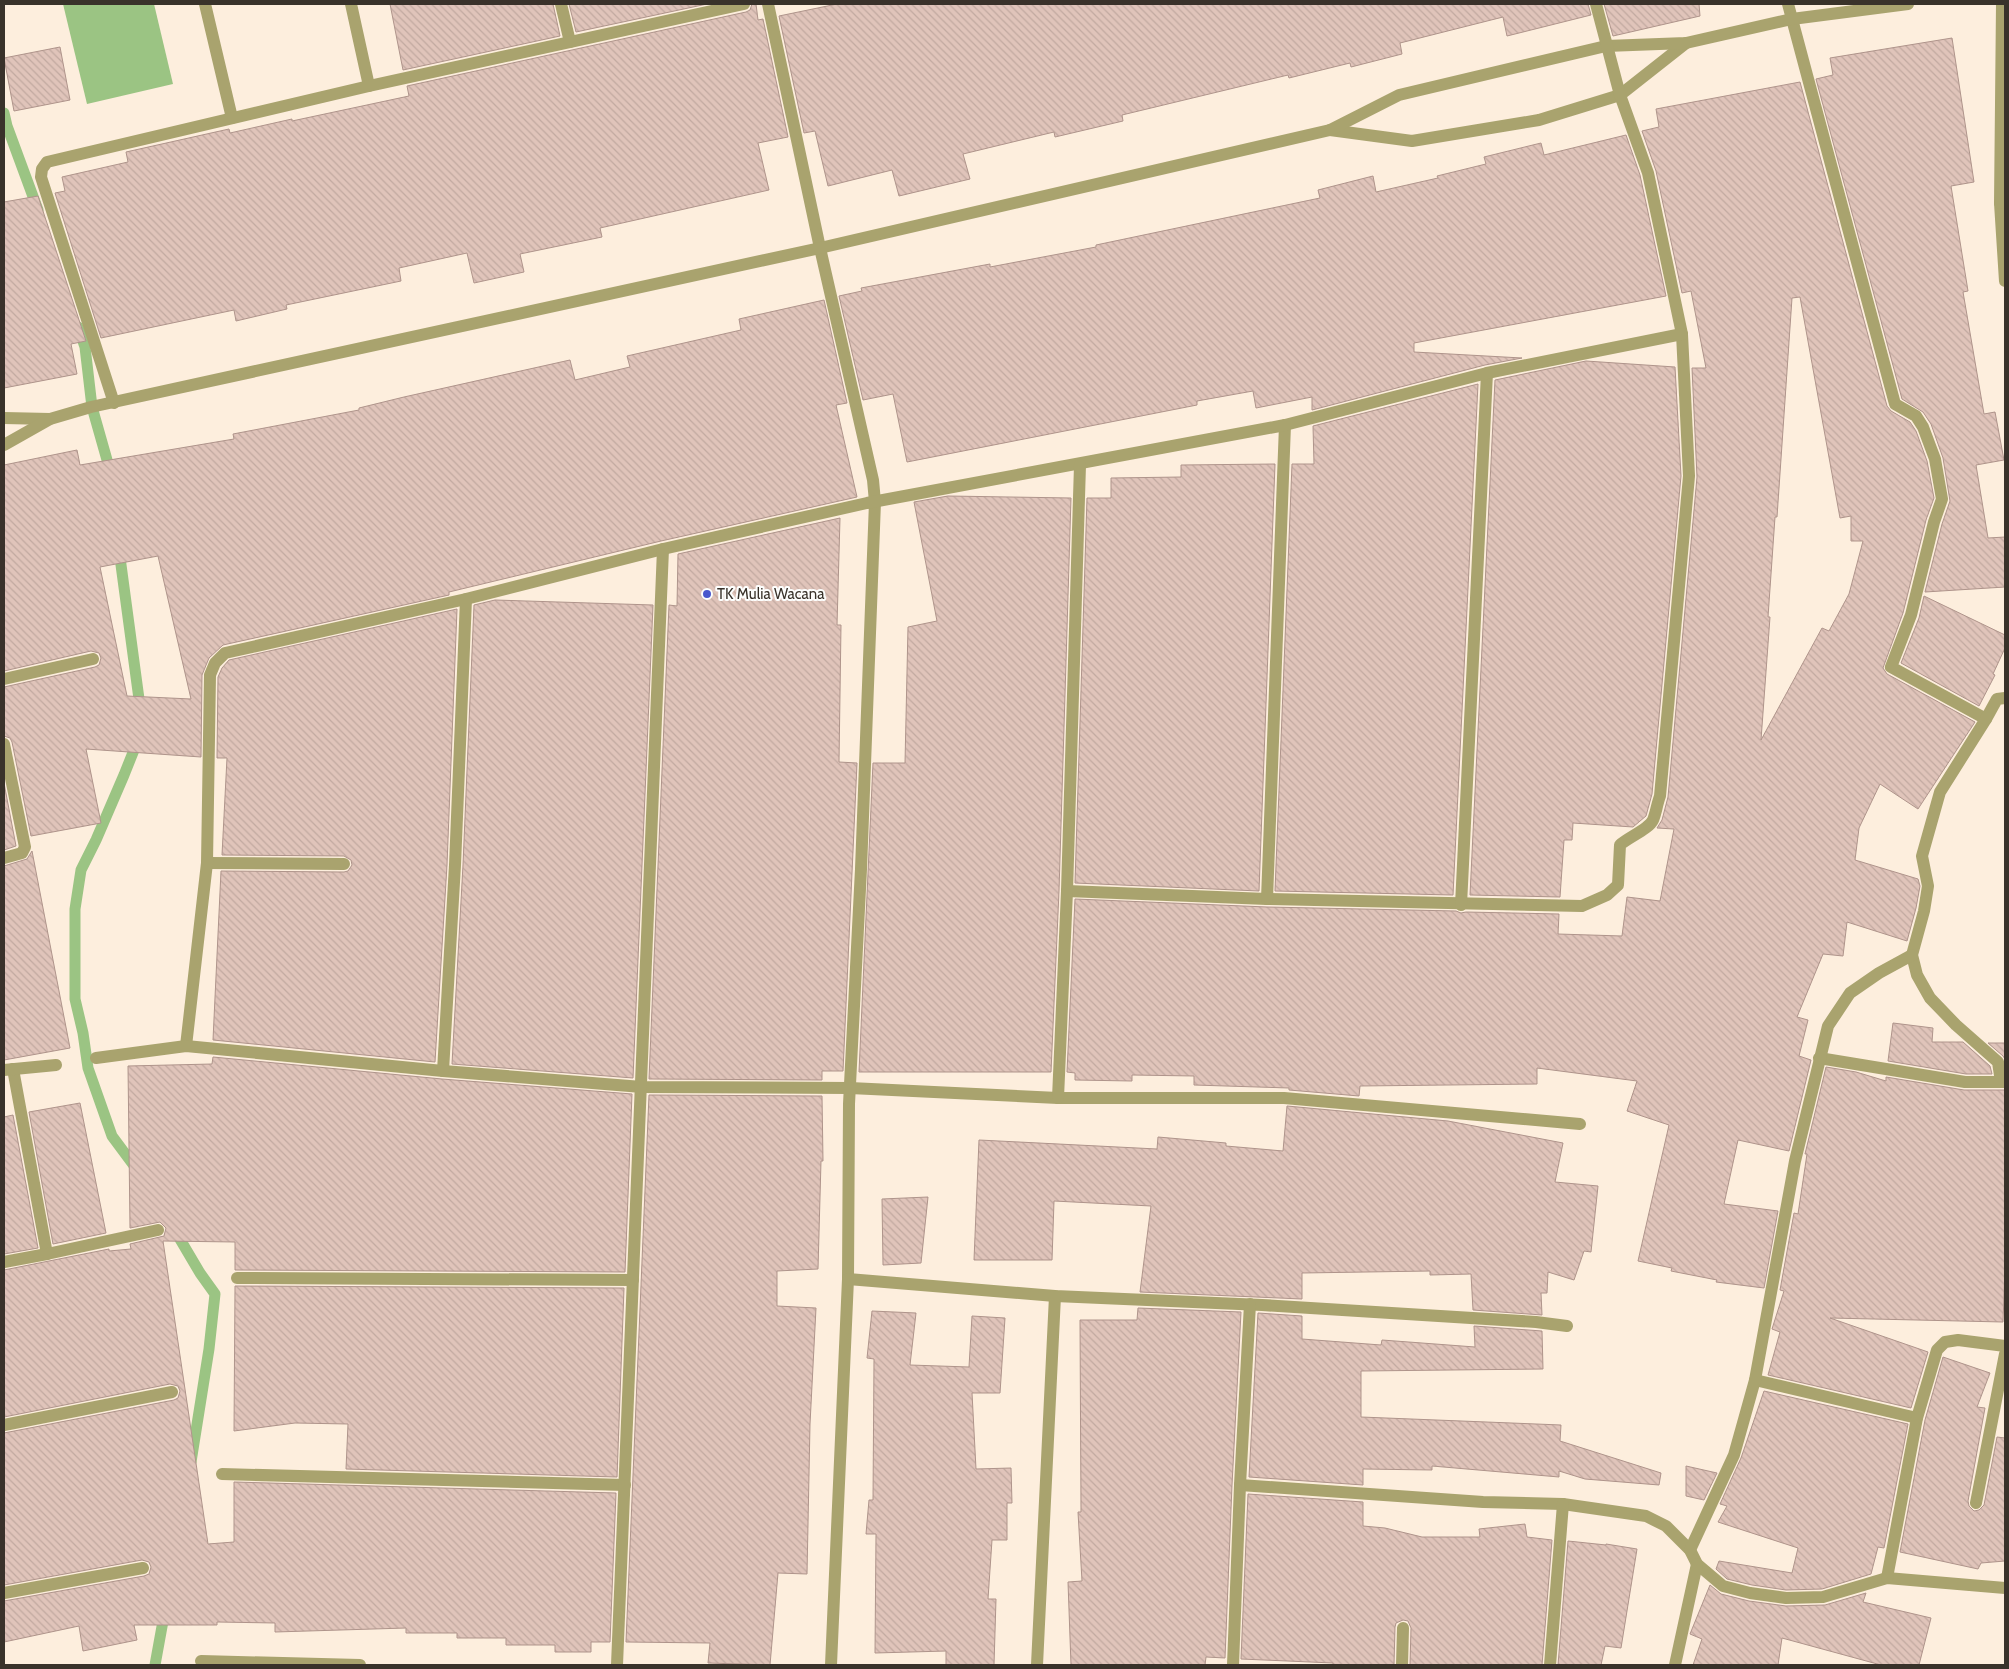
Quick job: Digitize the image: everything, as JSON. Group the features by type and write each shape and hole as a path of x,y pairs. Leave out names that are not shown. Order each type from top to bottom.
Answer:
{"street":[{"path":"205,4 232,118"},
{"path":"351,4 369,86"},
{"path":"561,4 570,42"},
{"path":"109,404 41,177 42,168 47,162 369,86 744,4"},
{"path":"768,4 820,248 873,480 875,502 861,869 850,1088 848,1279 831,1665"},
{"path":"1067,891 1461,905 1582,906 1607,895 1618,885 1620,845 1629,837 1648,826 1652,821 1660,796 1689,476 1682,334 1648,173 1620,95 1596,4"},
{"path":"1788,4 1895,404 1916,416 1923,427 1935,459 1942,499 1934,522 1911,615 1891,667 1986,718"},
{"path":"4,445 50,419 72,412 820,248 1330,130 1399,94 1606,46 1686,43 1792,19 1908,4"},
{"path":"2002,4 2005,281"},
{"path":"1330,130 1412,141 1539,120 1620,95 1686,43"},
{"path":"186,1046 207,863 210,675 215,663 225,653 466,599 663,549 875,502 1286,425 1487,373 1682,334"},
{"path":"1461,905 1487,373"},
{"path":"4,418 50,419"},
{"path":"1267,899 1286,425"},
{"path":"1058,1098 1067,891 1080,464"},
{"path":"617,1665 663,549"},
{"path":"443,1072 455,865 466,599"},
{"path":"4,679 93,659"},
{"path":"1819,1058 1965,1082 2003,1082 1998,1062 1956,1025 1930,998 1917,975 1912,955 1924,911 1928,886 1922,856 1940,792 1997,699 2005,698"},
{"path":"4,744 25,847 22,853 4,858"},
{"path":"207,863 344,864"},
{"path":"1690,1550 1734,1455 1755,1380 1793,1168 1828,1026 1850,994 1878,973 1912,955"},
{"path":"96,1058 186,1046 443,1072 642,1087 850,1088 1058,1098 1284,1098 1580,1124"},
{"path":"47,1254 8,1069 56,1065"},
{"path":"4,1262 158,1230"},
{"path":"237,1278 633,1280"},
{"path":"848,1279 1055,1296 1250,1304 1536,1322 1567,1326"},
{"path":"1037,1665 1055,1296"},
{"path":"1233,1665 1250,1304"},
{"path":"1887,1578 1916,1418 1937,1350 1945,1342 1958,1340 2005,1346"},
{"path":"1976,1503 2005,1354"},
{"path":"1755,1380 1916,1418"},
{"path":"4,1424 172,1392"},
{"path":"222,1474 625,1485"},
{"path":"1240,1485 1483,1502 1563,1504 1646,1516 1666,1526 1690,1550 1697,1564 1723,1586 1750,1593 1786,1598 1823,1597 1887,1578 2005,1588"},
{"path":"1550,1665 1563,1504"},
{"path":"1675,1665 1697,1564"},
{"path":"4,1593 143,1568"},
{"path":"1402,1665 1403,1628"},
{"path":"201,1661 360,1665"}],"shaded area":[{"path":"63,4 154,4 173,84 87,104"}],"building":[{"path":"390,4 553,4 560,36 403,70"},
{"path":"569,4 707,4 576,32"},
{"path":"752,4 756,4 758,20 763,19 788,137 758,143 769,190 600,228 602,237 520,254 524,272 474,283 467,253 399,268 401,281 286,305 287,309 236,321 234,310 101,338 55,193 65,191 62,177 128,162 126,152 229,129 230,133 409,96 407,86 746,12 750,10"},
{"path":"837,4 1588,4 1591,15 1507,36 1503,17 1400,43 1402,54 1351,67 1350,63 1289,78 1288,75 1122,115 1123,121 1055,137 1054,132 963,154 970,179 899,196 892,170 828,186 815,131 804,133 779,16"},
{"path":"1604,4 1699,4 1700,16 1613,36"},
{"path":"1952,38 1974,182 1951,186 1968,291 1963,292 1984,414 1995,412 2004,460 1976,465 1988,538 2005,537 2005,587 1925,592 1942,524 1950,501 1943,458 1931,424 1923,412 1902,399 1816,79 1833,75 1830,58"},
{"path":"60,47 70,100 14,111 4,58"},
{"path":"1800,82 1887,406 1891,411 1910,422 1916,431 1927,461 1934,498 1926,520 1903,613 1883,668 1887,674 1975,722 1918,809 1880,784 1859,828 1855,860 1918,879 1920,886 1907,941 1847,922 1843,956 1823,954 1797,1017 1808,1020 1799,1056 1811,1060 1789,1151 1738,1140 1724,1204 1778,1211 1764,1288 1716,1282 1717,1280 1671,1271 1672,1268 1638,1261 1669,1125 1627,1111 1637,1081 1537,1068 1537,1084 1360,1086 1359,1096 1289,1090 1289,1088 1194,1085 1194,1076 1132,1075 1132,1081 1075,1080 1075,1073 1067,1072 1075,899 1267,907 1559,914 1558,934 1622,936 1627,897 1660,901 1674,829 1657,828 1662,820 1668,797 1697,477 1692,368 1706,368 1691,291 1682,293 1656,171 1642,131 1659,127 1656,109","holes":["1800,297 1840,518 1851,516 1851,541 1863,541 1849,594 1829,631 1822,628 1761,740 1775,517 1777,517 1792,298"]},
{"path":"1626,135 1640,175 1666,296 1414,343 1414,352 1522,358 1485,365 1312,410 1312,397 1256,408 1253,391 1197,401 1197,405 907,462 893,394 863,400 839,296 862,291 861,288 1096,247 1096,245 1320,198 1318,190 1373,176 1376,192 1438,178 1437,176 1486,164 1484,157 1541,143 1544,155"},
{"path":"38,196 86,341 71,344 77,374 4,388 4,202"},
{"path":"824,300 847,403 836,405 857,497 661,541 449,592 449,595 223,645 209,658 202,675 201,757 86,749 101,823 31,836 12,742 10,738 4,736 4,687 95,667 99,665 101,658 99,653 91,651 4,671 4,465 77,450 80,465 234,439 233,434 359,410 359,408 404,397 570,360 575,380 630,367 627,356 741,330 739,319","holes":["158,556 191,699 127,696 100,567"]},
{"path":"1586,361 1675,367 1681,476 1652,794 1646,816 1633,827 1573,823 1572,840 1564,840 1560,897 1470,895 1495,380"},
{"path":"1478,384 1453,895 1275,891 1292,464 1314,464 1313,426"},
{"path":"1275,464 1259,891 1075,883 1087,498 1111,498 1111,478 1181,477 1181,465"},
{"path":"948,496 1071,498 1059,891 1051,1072 859,1072 873,763 905,763 908,627 937,621 914,502"},
{"path":"840,518 837,625 841,625 839,762 857,763 843,1071 822,1071 822,1080 649,1079 669,605 677,606 678,554"},
{"path":"1924,596 2005,635 2005,648 1993,674 1995,675 1979,706 1901,663 1919,618"},
{"path":"495,600 653,605 633,1078 452,1064 474,605"},
{"path":"457,609 447,865 435,1062 213,1040 221,871 344,872 348,871 352,865 351,860 344,856 222,855 227,758 217,758 218,677 222,668 229,660"},
{"path":"4,783 16,846 4,850"},
{"path":"32,851 70,1048 4,1060 4,866 27,859"},
{"path":"1893,1023 1933,1028 1932,1042 1963,1042 1990,1066 1992,1074 1966,1074 1888,1061"},
{"path":"1988,1043 2005,1043 2005,1059 2003,1056"},
{"path":"213,1057 442,1079 632,1094 625,1272 235,1270 235,1242 163,1241 208,1544 234,1542 234,1482 616,1493 610,1642 591,1642 591,1652 555,1652 555,1645 506,1645 506,1638 457,1638 457,1633 406,1633 406,1628 275,1632 275,1623 217,1622 217,1625 134,1625 137,1640 83,1651 79,1626 4,1642 4,1601 144,1576 149,1574 151,1567 149,1562 142,1560 4,1585 4,1433 174,1400 178,1398 180,1391 178,1386 170,1384 4,1417 4,1270 109,1249 109,1251 131,1249 130,1244 164,1236 166,1228 160,1222 130,1228 128,1066 212,1064"},
{"path":"1826,1067 1856,1072 1886,1081 1886,1077 1964,1090 2005,1090 2005,1269 2003,1322 1830,1318 1928,1352 1911,1408 1768,1375 1780,1332 1772,1329 1784,1291 1780,1290 1794,1213 1798,1214 1807,1154 1805,1154"},
{"path":"649,1095 822,1096 823,1161 821,1161 818,1269 777,1271 777,1306 816,1308 810,1424 807,1574 778,1573 770,1665 708,1663 710,1643 626,1642"},
{"path":"80,1103 106,1233 53,1244 29,1112"},
{"path":"1287,1106 1448,1121 1563,1143 1555,1182 1598,1186 1591,1252 1584,1251 1574,1280 1548,1272 1547,1293 1541,1293 1542,1315 1473,1310 1471,1274 1430,1275 1430,1271 1302,1273 1302,1299 1140,1292 1151,1206 1054,1201 1052,1260 974,1260 979,1140 1157,1149 1158,1137 1226,1143 1226,1146 1283,1151"},
{"path":"13,1115 38,1248 4,1254 4,1117"},
{"path":"928,1197 921,1263 883,1265 882,1199"},
{"path":"235,1286 624,1288 617,1477 346,1469 348,1424 295,1423 234,1431"},
{"path":"1138,1308 1241,1312 1225,1658 1206,1657 1205,1665 1071,1665 1068,1582 1082,1581 1078,1512 1081,1512 1080,1320 1137,1320"},
{"path":"872,1311 916,1313 910,1365 969,1367 972,1316 1005,1318 1000,1393 972,1393 976,1469 1011,1468 1012,1503 1007,1503 1007,1540 992,1540 988,1599 996,1599 994,1665 946,1665 946,1651 875,1653 876,1534 866,1534 869,1500 873,1500 874,1359 867,1358"},
{"path":"1258,1313 1302,1316 1302,1339 1381,1345 1382,1340 1475,1347 1474,1326 1542,1331 1543,1369 1361,1371 1361,1417 1561,1425 1560,1441 1661,1473 1659,1485 1585,1479 1559,1471 1559,1477 1432,1466 1432,1470 1363,1469 1363,1485 1249,1477"},
{"path":"1943,1357 1990,1373 1977,1407 1985,1408 1968,1501 1969,1506 1974,1511 1979,1510 1984,1505 1997,1437 2005,1438 2005,1561 1981,1563 1978,1569 1900,1552 1925,1420"},
{"path":"1764,1391 1908,1424 1884,1548 1878,1547 1871,1574 1822,1589 1786,1590 1727,1579 1716,1569 1719,1561 1792,1573 1798,1548 1718,1522 1727,1506 1720,1504 1741,1458"},
{"path":"1686,1466 1717,1473 1704,1500 1686,1496"},
{"path":"1248,1494 1363,1502 1363,1526 1385,1528 1422,1537 1480,1537 1479,1529 1525,1524 1527,1537 1552,1540 1542,1665 1410,1665 1411,1628 1408,1621 1403,1620 1396,1623 1395,1627 1394,1665 1333,1665 1333,1663 1241,1659"},
{"path":"1568,1541 1637,1549 1621,1648 1605,1646 1601,1665 1558,1665"},
{"path":"1710,1585 1721,1594 1749,1601 1786,1606 1825,1605 1866,1593 1863,1602 1931,1618 1919,1665 1881,1665 1782,1638 1778,1665 1693,1665 1702,1639 1690,1634"}],"waterway":[{"path":"4,113 38,210"},
{"path":"78,327 85,347 92,407 111,474"},
{"path":"119,550 139,699 138,712"},
{"path":"136,738 134,750 124,775 81,870 75,909 75,999 83,1033 88,1068 112,1136 138,1171"},
{"path":"174,1229 215,1294 209,1349 191,1462"},
{"path":"155,1665 165,1610"}],"place":[{"name":"TK Mulia Wacana","path":"707,594"}]}
